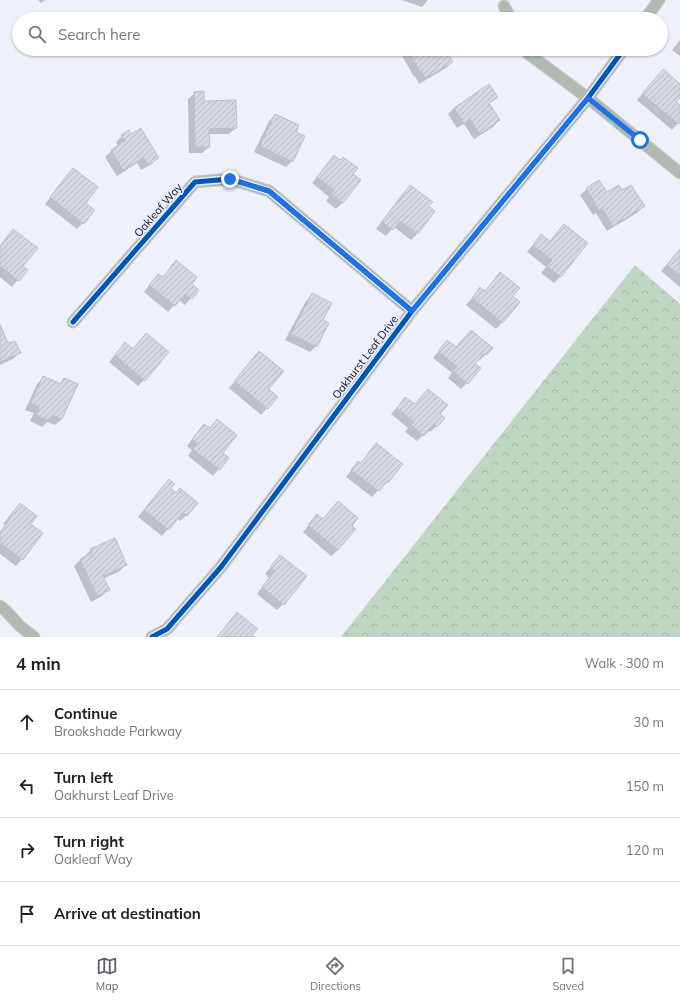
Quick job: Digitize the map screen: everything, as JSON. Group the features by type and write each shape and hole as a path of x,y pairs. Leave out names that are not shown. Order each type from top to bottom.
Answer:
{"street":[{"path":"650,12 659,0"},
{"path":"504,6 507,12"},
{"path":"531,56 588,98 680,173"},
{"name":"Oakhurst Leaf Drive","path":"152,637 167,628 221,567 412,311 588,98 619,56"},
{"name":"Oakleaf Way","path":"73,322 195,182 230,179 269,191 412,311"},
{"path":"0,606 20,626 34,637"}],"green space":[{"path":"635,265 680,304 680,637 341,637"}],"building":[{"path":"411,56 450,56 453,62 426,78"},
{"path":"663,69 680,84 680,98 676,102 680,105 679,124 642,94"},
{"path":"489,84 498,97 489,103 500,120 480,134 470,119 464,123 454,108"},
{"path":"204,91 204,101 236,100 237,128 209,129 210,147 195,147 194,92"},
{"path":"275,114 299,125 296,132 305,136 293,162 260,146"},
{"path":"141,128 159,158 148,165 144,158 123,170 111,150 125,141 121,135 129,130 131,134"},
{"path":"334,155 340,160 343,157 358,168 353,174 361,180 343,203 331,194 334,190 317,177"},
{"path":"73,168 98,187 86,203 95,210 84,224 50,197"},
{"path":"599,180 607,192 619,185 622,190 631,185 645,206 613,226 602,208 599,210 586,188"},
{"path":"410,185 433,202 429,206 435,211 418,234 400,221 393,230 382,222"},
{"path":"564,224 588,243 561,277 547,266 552,260 533,245 541,234 550,241"},
{"path":"13,229 38,248 23,266 28,270 19,281 0,266 0,246"},
{"path":"680,249 680,276 667,265"},
{"path":"176,260 197,277 192,284 199,290 192,299 185,294 175,306 149,285 158,274 163,277"},
{"path":"500,272 520,288 513,296 520,302 503,323 472,298 480,287 485,291"},
{"path":"312,293 332,303 323,320 329,323 317,347 291,334"},
{"path":"0,324 8,343 15,341 21,353 0,362"},
{"path":"471,330 493,348 487,355 484,353 475,364 481,368 468,384 453,371 457,367 438,351 447,340 456,347"},
{"path":"146,333 169,352 145,381 115,355 125,342 133,349"},
{"path":"259,351 284,371 269,389 278,397 268,409 234,381"},
{"path":"43,376 61,384 64,378 78,384 62,419 52,415 49,421 36,415 39,407 31,403"},
{"path":"428,389 448,405 440,414 445,418 437,427 434,424 424,436 411,425 414,422 397,408 405,397 415,404"},
{"path":"217,419 237,435 223,453 229,458 220,470 193,449 198,444 192,439 204,424 210,428"},
{"path":"376,443 403,464 388,483 386,482 379,491 351,470 358,461 361,463"},
{"path":"169,479 175,484 171,488 176,493 180,488 198,503 187,516 183,512 169,530 144,510"},
{"path":"338,501 358,518 352,526 356,529 338,550 308,525 317,514 323,519"},
{"path":"20,503 37,516 31,524 43,533 23,560 0,543 0,532"},
{"path":"115,538 127,565 103,576 110,590 97,596 80,559 92,553 90,549"},
{"path":"280,555 307,576 284,605 262,587 275,571 270,567"},
{"path":"237,612 258,629 252,635 255,637 217,637"}],"cycle path":[{"path":"152,637 167,629 221,567 412,311 588,98 619,56"},
{"path":"73,322 195,182 230,179 269,191 412,311"}],"route":[{"path":"230,179 269,191 412,311 588,98 640,140"}]}
